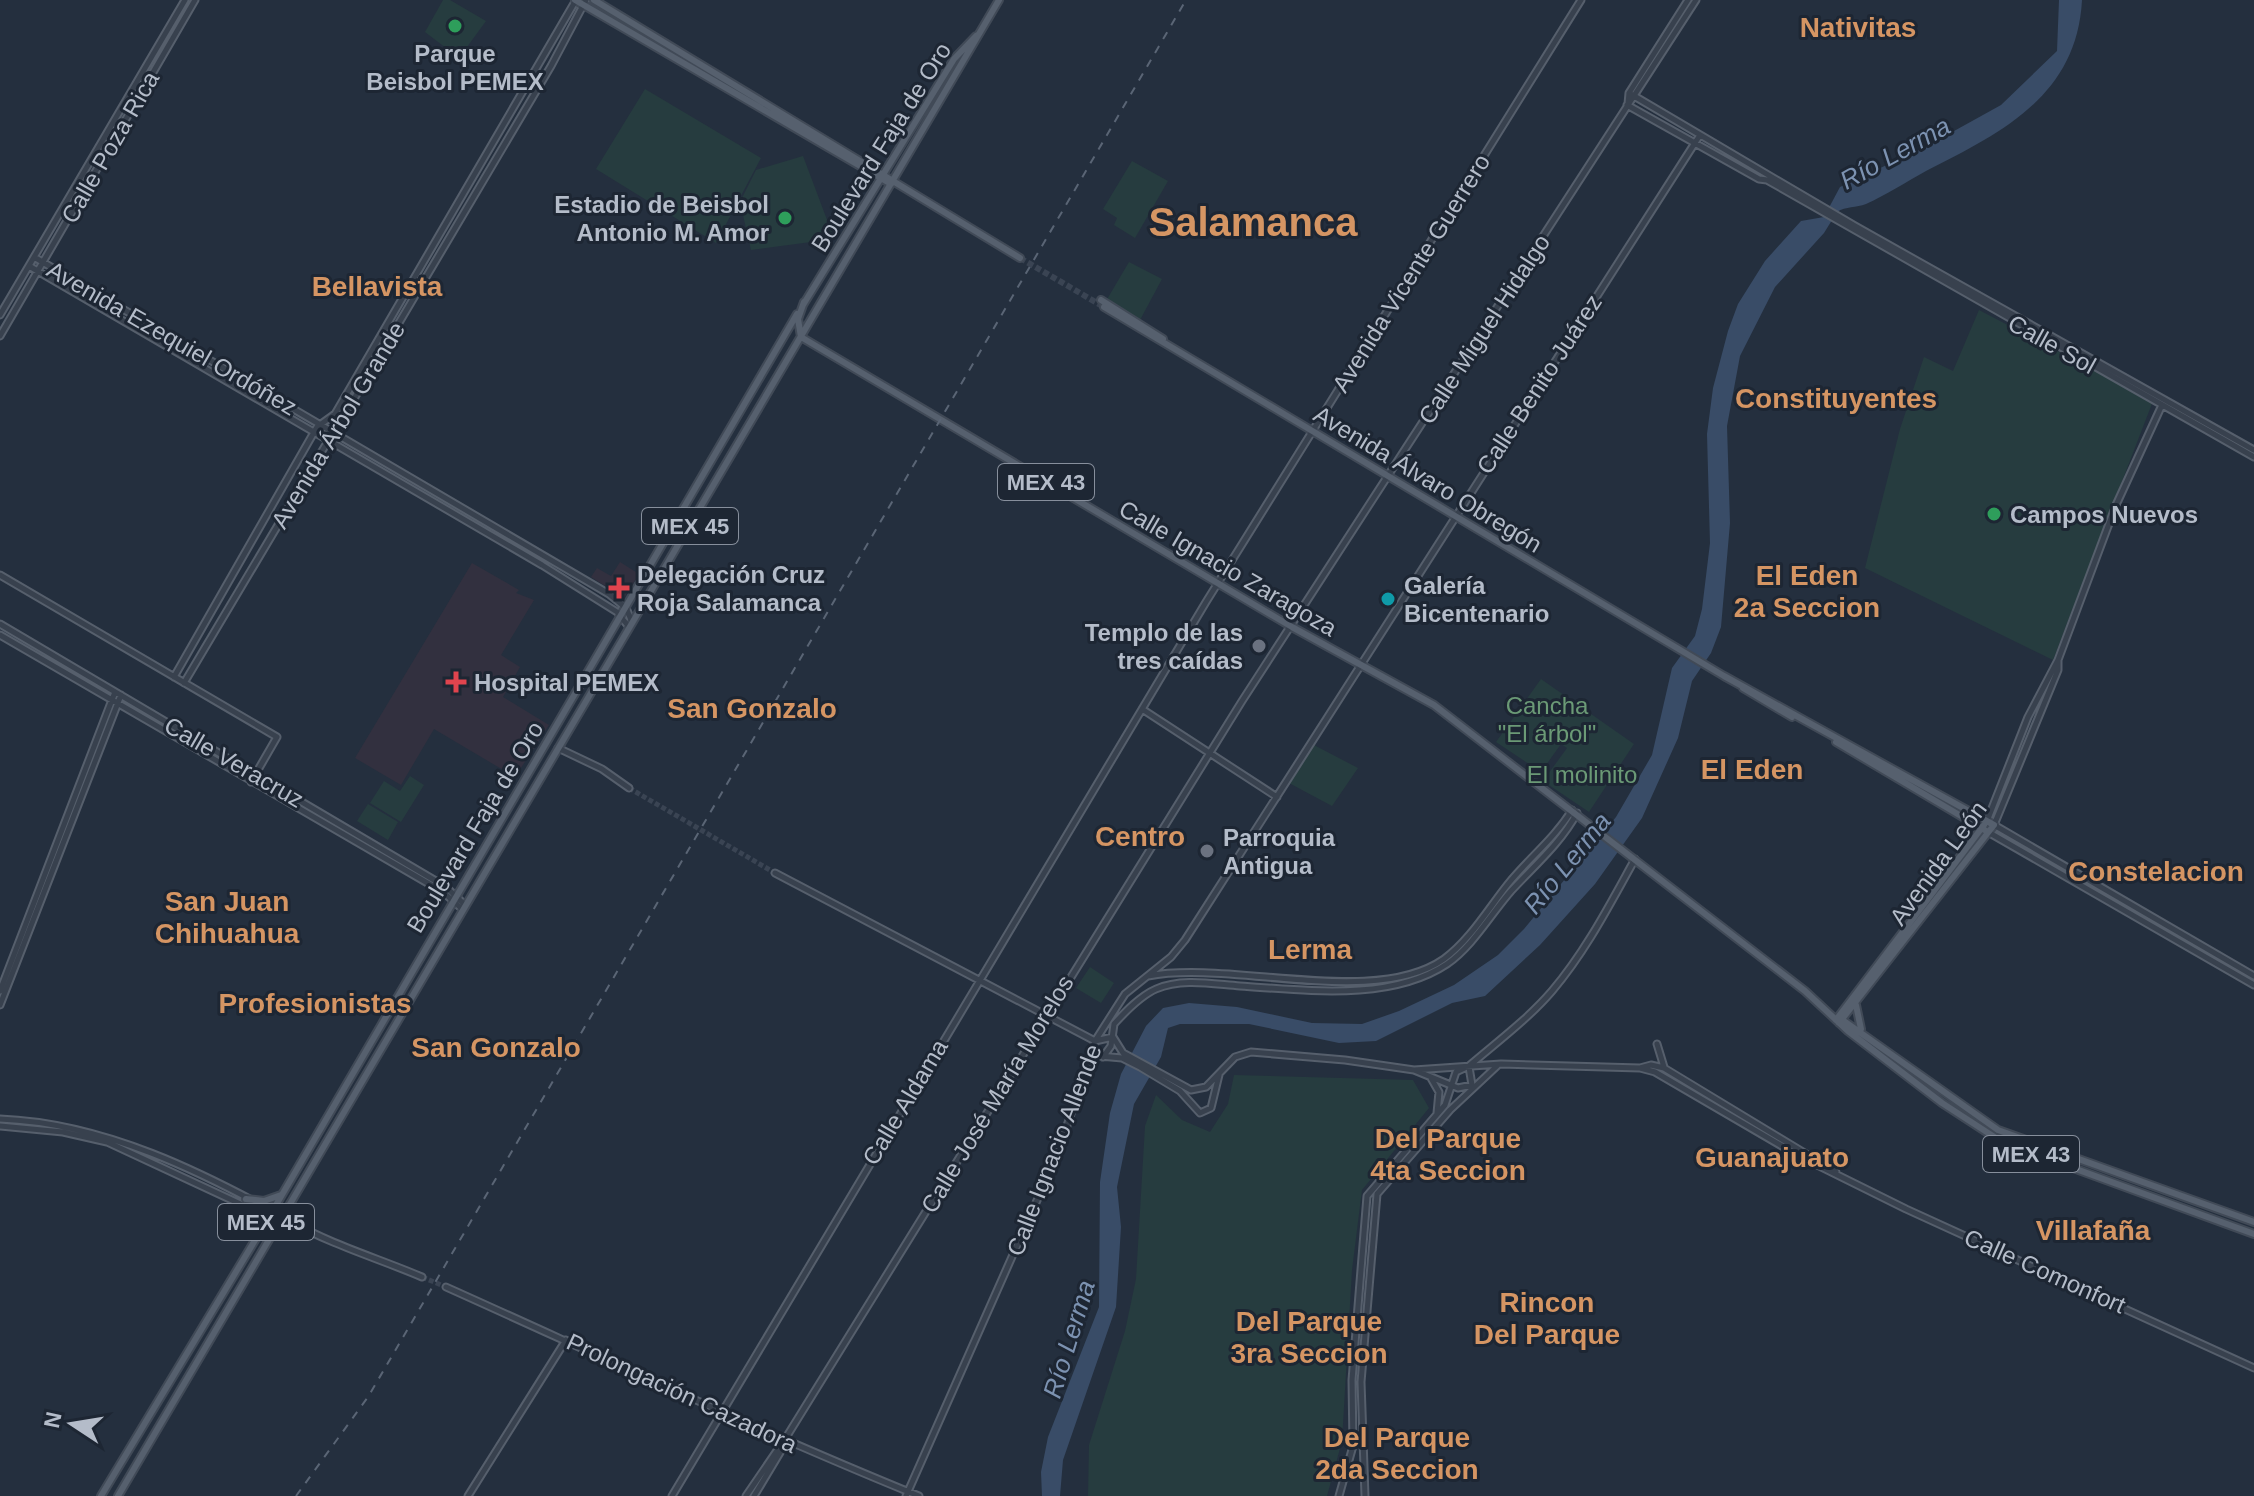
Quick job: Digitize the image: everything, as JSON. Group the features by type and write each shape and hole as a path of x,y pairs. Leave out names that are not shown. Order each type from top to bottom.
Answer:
{"main road":[{"path":"576,0 657,42 1020,258"},
{"path":"594,0 657,42"},
{"name":"MEX 45","path":"979,34 999,0"},
{"name":"Boulevard Faja de Oro","path":"101,1496 270,1214 804,302 954,59 979,34"},
{"name":"Boulevard Faja de Oro","path":"118,1496 979,34"},
{"path":"801,337 798,319 804,302"},
{"name":"Avenida Álvaro Obregón","path":"1101,304 1985,830"},
{"name":"Calle Ignacio Zaragoza","path":"801,337 1292,627 1434,705 1575,811"},
{"path":"645,574 657,580"},
{"path":"584,677 591,681 592,690"},
{"name":"Avenida Álvaro Obregón","path":"1735,682 1990,823"},
{"path":"552,731 558,748"},
{"path":"526,775 545,769"},
{"name":"MEX 43","path":"1575,811 1961,1117 2002,1142 2254,1234"},
{"name":"Avenida León","path":"1838,1019 1856,1004 1990,823"},
{"name":"Avenida León","path":"1838,1019 1985,830"},
{"path":"1856,1004 1858,1024 1869,1037"},
{"path":"388,1010 399,1017"},
{"name":"MEX 43","path":"1838,1019 1869,1037 1998,1130 2254,1222"},
{"path":"246,1199 264,1201 281,1195"}],"street":[{"name":"Calle Poza Rica","path":"0,315 185,0"},
{"name":"Calle Poza Rica","path":"0,336 195,0"},
{"name":"Avenida Árbol Grande","path":"174,677 320,425 335,414 576,0"},
{"name":"Avenida Vicente Guerrero","path":"1142,709 1217,583 1581,0"},
{"path":"1632,94 1688,0"},
{"path":"1632,94 1696,0"},
{"name":"Avenida Árbol Grande","path":"184,683 337,435 342,419 585,2"},
{"path":"1632,94 1768,178"},
{"name":"Calle Miguel Hidalgo","path":"1209,753 1632,94"},
{"path":"1627,105 1694,143 1768,178"},
{"path":"119,112 127,117"},
{"path":"110,128 117,134"},
{"name":"Calle Benito Juárez","path":"1277,797 1700,135"},
{"name":"Calle Sol","path":"1768,178 2254,457"},
{"name":"Avenida Ezequiel Ordóñez","path":"34,257 559,563 626,608"},
{"name":"Avenida Ezequiel Ordóñez","path":"29,266 517,549 631,625"},
{"name":"Calle Sol","path":"2163,403 2254,450"},
{"name":"Avenida León","path":"1990,823 2056,664 2105,532 2163,403"},
{"path":"244,560 254,566"},
{"path":"0,575 277,737 251,782"},
{"path":"232,580 242,586"},
{"path":"626,608 631,625"},
{"name":"Calle Veracruz","path":"0,624 255,774 454,897 464,907"},
{"path":"7,639 13,631"},
{"name":"Calle Veracruz","path":"0,635 454,897"},
{"path":"0,1005 118,693"},
{"path":"0,991 115,702"},
{"path":"1142,709 1277,797"},
{"name":"Calle Aldama","path":"672,1496 1142,709"},
{"path":"158,728 162,720"},
{"path":"558,748 602,769 629,788"},
{"name":"Calle José María Morelos","path":"754,1496 785,1439 1045,1014 1209,753"},
{"name":"Calle Ignacio Allende","path":"907,1494 1058,1153 1095,1041 1114,1011 1143,977 1178,949 1277,797"},
{"path":"1143,977 1197,972 1331,980 1390,979 1417,973 1441,961 1462,943 1522,868 1550,842 1575,811"},
{"path":"1112,1027 1150,992 1185,983 1332,990 1392,985 1421,978 1446,964 1467,946 1509,893 1557,846 1575,811"},
{"name":"Avenida Álvaro Obregón","path":"1990,823 2254,976"},
{"name":"Avenida Álvaro Obregón","path":"1985,830 2254,985"},
{"path":"1339,1496 1353,1446 1352,1380 1367,1196 1447,1102 1456,1072 1469,1066 1540,1004 1560,981 1594,933 1632,857"},
{"path":"775,873 1095,1041 1113,1037"},
{"path":"1114,1011 1113,1037 1123,1056 1184,1092 1200,1113 1208,1111 1221,1070"},
{"path":"1103,1057 1113,1037"},
{"path":"1095,1041 1096,1051 1103,1057 1123,1056"},
{"path":"1657,1044 1664,1068"},
{"path":"1184,1092 1208,1086 1239,1055 1260,1052 1414,1070 1501,1064 1645,1068"},
{"path":"1365,1496 1361,1382 1375,1200 1404,1160 1471,1088 1501,1064"},
{"path":"1469,1066 1473,1075 1471,1088"},
{"name":"Calle Comonfort","path":"1645,1068 1664,1068 1836,1172 1906,1209 2254,1368"},
{"name":"Calle Comonfort","path":"1645,1068 1799,1156 1836,1172"},
{"path":"1414,1070 1452,1085 1471,1088"},
{"path":"1427,1075 1439,1092 1437,1114"},
{"path":"1208,1086 1214,1090"},
{"path":"1192,1106 1201,1089"},
{"path":"0,1119 51,1123 111,1137 246,1199 270,1214"},
{"path":"0,1126 63,1132 107,1142 280,1219 422,1277"},
{"name":"Prolongación Cazadora","path":"446,1287 907,1494 919,1496"},
{"path":"468,1496 567,1342"},
{"name":"Calle José María Morelos","path":"746,1496 785,1439"}],"shaded area":[{"name":"Delegación Cruz Roja Salamanca","path":"620,562 639,574 624,598 591,577 597,568 611,576"},
{"name":"Hospital PEMEX","path":"472,563 519,590 516,593 534,600 501,655 520,667 503,697 549,725 515,777 434,729 401,785 355,758"}],"green space":[{"name":"Parque Beisbol PEMEX","path":"443,0 450,0 486,21 459,58 425,32"},
{"path":"645,89 761,158 716,243 596,169"},
{"name":"Estadio de Beisbol Antonio M. Amor","path":"803,156 832,233 826,240 751,250 740,202 756,170"},
{"path":"1132,161 1168,181 1135,238 1114,225 1117,218 1103,209"},
{"path":"1129,262 1162,279 1140,320 1106,301"},
{"name":"Campos Nuevos","path":"1979,310 2153,401 2053,660 1865,568 1900,429 1924,357 1953,371"},
{"path":"1541,679 1634,744 1589,812 1543,781 1567,748 1561,744 1541,772 1496,742"},
{"path":"1312,744 1358,768 1332,806 1289,783"},
{"path":"410,776 424,785 401,822 370,803 384,781 400,791"},
{"path":"368,804 398,822 388,840 357,821"},
{"path":"1090,967 1114,983 1101,1003 1076,988"},
{"path":"1234,1075 1413,1080 1429,1108 1362,1190 1352,1270 1342,1441 1327,1496 1088,1496 1089,1445 1125,1331 1136,1279 1145,1126 1156,1095 1182,1120 1210,1132 1228,1104"}],"water":[{"path":"2059,0 2082,0 2077,33 2066,62 2050,86 2030,107 1981,142 1881,197 1837,212 1824,233 1775,287 1740,356 1727,426 1730,523 1721,627 1711,653 1692,681 1678,738 1642,818 1595,884 1540,945 1485,996 1452,1003 1376,1041 1339,1043 1249,1024 1180,1024 1168,1028 1161,1057 1134,1104 1117,1187 1121,1227 1116,1307 1063,1460 1060,1496 1042,1496 1041,1472 1048,1437 1099,1307 1100,1182 1110,1113 1121,1074 1146,1026 1163,1008 1189,1003 1237,1007 1312,1023 1362,1024 1399,1011 1454,985 1498,955 1524,929 1616,817 1652,755 1672,668 1695,636 1702,609 1710,543 1707,434 1713,388 1738,304 1765,261 1801,221 1824,217 1840,187 1927,146 2001,105 2057,51"}],"tunnel":[{"path":"1020,258 1104,307"},
{"path":"629,788 775,873"},
{"path":"422,1277 446,1287"}],"railway":[{"path":"296,1496 368,1397 1186,0"}],"place":[{"name":"Parque Beisbol PEMEX","path":"455,26"},
{"name":"Estadio de Beisbol Antonio M. Amor","path":"785,218"},
{"name":"Campos Nuevos","path":"1994,514"},
{"name":"Delegación Cruz Roja Salamanca","path":"619,588"},
{"name":"Galería Bicentenario","path":"1388,599"},
{"name":"Templo de las tres caídas","path":"1259,646"},
{"name":"Hospital PEMEX","path":"456,682"},
{"name":"Parroquia Antigua","path":"1207,851"}],"district":[{"name":"Nativitas","path":"1858,27"},
{"name":"Salamanca","path":"1253,222"},
{"name":"Bellavista","path":"377,286"},
{"name":"Constituyentes","path":"1836,398"},
{"name":"El Eden 2a Seccion","path":"1807,591"},
{"name":"San Gonzalo","path":"752,708"},
{"name":"El Eden","path":"1752,769"},
{"name":"Centro","path":"1140,836"},
{"name":"Constelacion","path":"2156,871"},
{"name":"San Juan Chihuahua","path":"227,917"},
{"name":"Lerma","path":"1310,949"},
{"name":"Profesionistas","path":"315,1003"},
{"name":"San Gonzalo","path":"496,1047"},
{"name":"Del Parque 4ta Seccion","path":"1448,1154"},
{"name":"Guanajuato","path":"1772,1157"},
{"name":"Villafaña","path":"2093,1230"},
{"name":"Rincon Del Parque","path":"1547,1318"},
{"name":"Del Parque 3ra Seccion","path":"1309,1337"},
{"name":"Del Parque 2da Seccion","path":"1397,1453"}],"water label":[{"name":"Río Lerma","path":"1895,153"},
{"name":"Río Lerma","path":"1567,863"},
{"name":"Río Lerma","path":"1069,1339"}],"park label":[{"name":"Cancha \"El árbol\"","path":"1547,719"},
{"name":"El molinito","path":"1582,774"}]}
